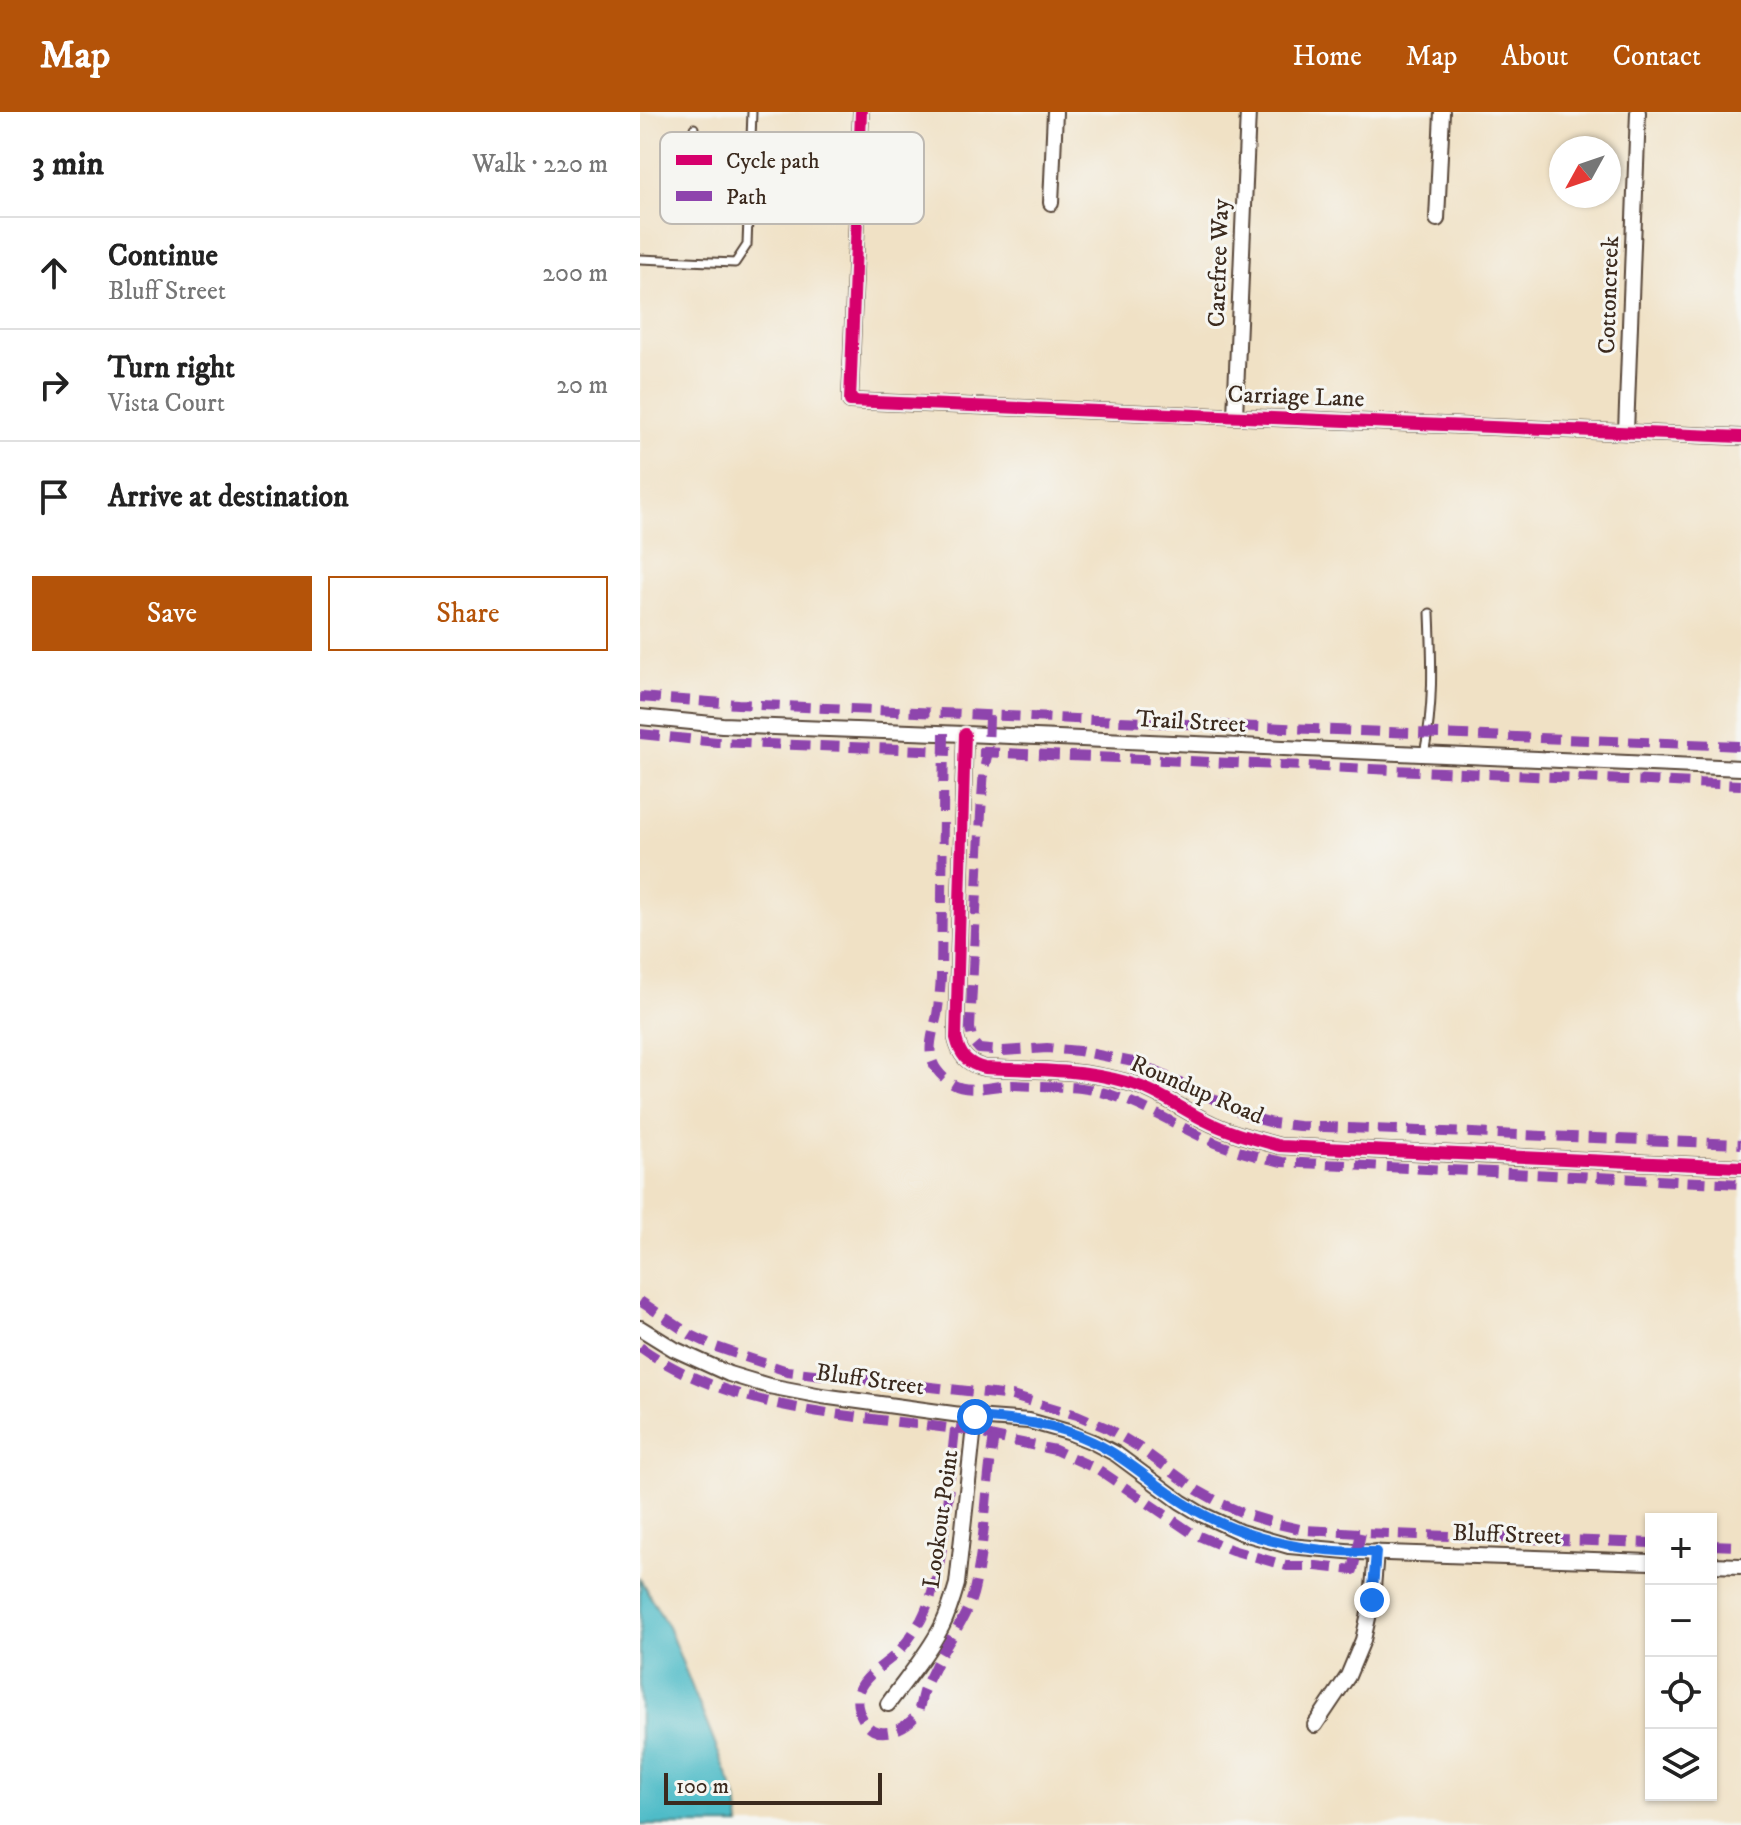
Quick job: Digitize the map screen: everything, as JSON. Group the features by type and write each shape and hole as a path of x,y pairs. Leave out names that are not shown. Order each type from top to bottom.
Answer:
{"street":[{"name":"Carriage Lane","path":"860,132 861,112"},
{"path":"1051,203 1055,112"},
{"name":"Carefree Way","path":"1235,416 1248,112"},
{"path":"1437,219 1442,112"},
{"name":"Cottoncreek","path":"1626,432 1638,112"},
{"name":"Carriage Lane","path":"857,224 850,401 1741,437"},
{"name":"Trail Street","path":"640,717 722,725 1741,768"},
{"name":"Roundup Road","path":"965,734 956,1038 965,1059 974,1065 1069,1072 1128,1082 1175,1103 1205,1121 1280,1146 1741,1167"},
{"name":"Bluff Street","path":"640,1328 674,1349 718,1369 769,1386 975,1417 1029,1421 1068,1432 1116,1454 1191,1508 1240,1532 1289,1546 1333,1551 1645,1562"},
{"name":"Lookout Point","path":"888,1704 923,1656 950,1609 957,1584 975,1417"},
{"path":"1315,1725 1348,1676 1363,1640 1372,1600 1376,1552"},
{"path":"1717,1565 1741,1566"}],"lane":[{"path":"751,132 752,112"},
{"path":"694,128 694,132"},
{"path":"640,259 735,263 747,245 748,224"},
{"path":"1424,754 1432,681 1430,613"}],"water":[{"path":"640,1579 668,1627 737,1799 740,1825 640,1825"}],"marked path":[{"path":"640,697 738,704 1741,746"},
{"path":"989,716 970,1028 973,1042 979,1049 1047,1048 1138,1063 1251,1117 1273,1123 1741,1144"},
{"path":"944,733 941,978 930,1050 934,1066 955,1085 971,1089 1013,1085 1097,1091 1142,1107 1220,1145 1282,1162 1741,1184"},
{"path":"640,734 717,742 951,751"},
{"path":"979,752 1741,785"},
{"path":"640,1301 691,1335 716,1347 787,1371 1012,1396 1077,1415 1137,1446 1197,1490 1222,1504 1278,1524 1304,1530 1361,1533 1645,1543"},
{"path":"640,1347 698,1379 760,1400 824,1413 974,1431 1055,1450 1099,1470 1192,1533 1232,1550 1287,1566 1353,1570 1361,1533"},
{"path":"955,1429 943,1541 932,1595 906,1643 863,1683 859,1691 860,1714 864,1722 878,1732 896,1730 916,1715 936,1664 970,1603 980,1555 994,1437"},
{"path":"1717,1545 1741,1546"}],"cycle path":[{"path":"860,132 861,112"},
{"path":"857,224 850,401 1741,437"},
{"path":"965,734 956,1038 962,1054 973,1064 985,1068 1074,1072 1126,1082 1157,1094 1222,1128 1280,1146 1741,1167"}],"route":[{"path":"975,1417 1029,1421 1093,1442 1116,1454 1181,1502 1240,1532 1289,1546 1376,1552 1372,1600"}]}
